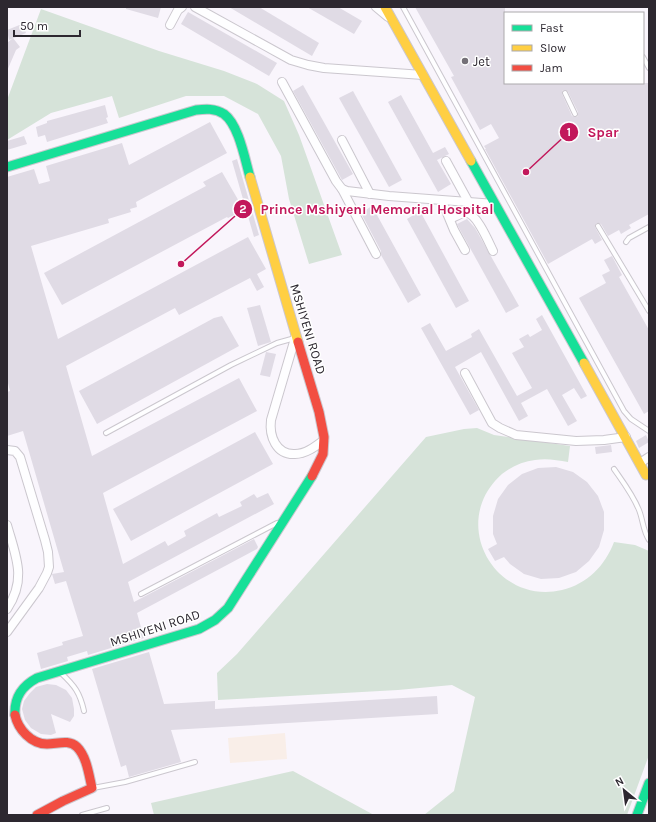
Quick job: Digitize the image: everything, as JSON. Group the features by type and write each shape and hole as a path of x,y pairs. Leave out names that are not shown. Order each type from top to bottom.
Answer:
{"street":[{"path":"170,24 178,10 182,7"},
{"path":"195,7 291,60 308,66 423,75"},
{"path":"376,7 394,23"},
{"path":"385,7 648,476"},
{"path":"282,82 330,171 342,189 376,254"},
{"name":"MSHIYENI ROAD","path":"7,167 196,110 206,109 221,112 227,116 235,128 323,426 323,454 315,471 228,608 215,620 199,629 37,678 25,686 16,699 15,716 19,726 25,734 33,740 43,744 62,742 70,743 78,747 82,754 92,788"},
{"path":"342,140 370,194"},
{"path":"446,161 469,203"},
{"path":"342,189 370,194 442,201 495,204"},
{"path":"442,201 454,230 465,250"},
{"path":"450,219 463,213 472,214 493,251"},
{"path":"296,336 272,420 270,434 275,444 281,450 295,455 308,451 324,440"},
{"path":"465,373 492,423 516,435 576,441 604,440 626,437"},
{"path":"7,450 16,451 20,457 45,540 49,559 49,567 44,581 7,631"},
{"path":"640,463 649,457"},
{"path":"7,525 16,560 18,582 14,597 7,609"},
{"path":"637,815 649,783"},
{"path":"37,815 92,788"}],"lane":[{"path":"403,7 624,412 631,419 649,431"},
{"path":"644,59 649,68"},
{"path":"565,93 575,114"},
{"path":"598,226 649,311"},
{"path":"626,242 628,238 649,227"},
{"path":"106,434 232,365 277,342 296,336"},
{"path":"614,470 629,491 639,511 644,531 649,540"},
{"path":"141,594 283,520"},
{"path":"60,672 72,683 77,691 84,711"},
{"path":"92,788 125,782 195,762"},
{"path":"82,815 106,808"}],"shaded area":[{"path":"41,9 159,51 224,71 257,84 284,101 299,135 342,255 309,264 289,199 281,156 258,114 224,96 186,96 119,118 112,96 51,113 7,140 7,100"},
{"path":"477,428 494,435 570,446 568,462 539,459 524,462 508,470 499,477 483,500 478,521 480,541 488,560 501,575 518,586 539,592 562,590 587,579 594,573 606,559 614,542 635,545 649,551 649,755 627,815 424,815 454,791 475,697 452,685 398,690 218,700 217,673 237,654 426,437 464,429"},
{"path":"285,733 287,759 230,763 228,738"},
{"path":"293,771 374,815 154,815 151,803"}],"building":[{"path":"126,7 161,7 158,18 126,9"},
{"path":"229,7 259,7 319,43 312,56"},
{"path":"307,7 338,7 362,21 354,34"},
{"path":"415,7 505,7 504,84 649,83 649,214 629,225 631,228 621,234 619,230 608,236 601,224 597,223 595,227 602,240 595,244 592,239 548,264 485,149 484,146 499,138 491,124 480,130 451,77 454,76","holes":["564,90 568,92 578,112 578,116 572,116 562,91"]},
{"path":"188,12 277,63 269,76 181,24"},
{"path":"22,24 26,33 9,40 7,30"},
{"path":"13,38 20,47 16,50 7,71 7,43"},
{"path":"303,85 353,174 342,180 293,91"},
{"path":"353,91 402,180 389,187 339,98"},
{"path":"401,95 433,153 445,147 449,154 437,160 451,184 438,192 388,102"},
{"path":"105,105 108,123 47,142 45,135 38,137 36,127 47,123 47,121"},
{"path":"210,122 227,153 136,202 137,207 130,209 131,212 108,219 109,223 31,246 58,339 248,237 266,269 257,274 264,287 257,291 250,278 179,315 175,308 66,366 92,456 239,378 257,411 103,493 123,564 165,541 168,546 186,536 184,531 217,513 219,517 242,506 240,502 254,494 257,498 268,493 274,504 128,582 134,602 254,539 258,547 257,549 137,613 144,638 88,655 87,651 67,657 68,661 41,669 37,653 63,645 62,642 83,636 66,581 55,584 52,574 64,572 23,431 7,436 7,392 10,391 7,379 7,177 34,169 39,184 50,181 46,166 122,143 129,165"},
{"path":"24,136 27,144 7,150 7,141"},
{"path":"237,159 259,235 254,237 232,161"},
{"path":"222,172 244,210 228,218 227,217 62,305 44,273 206,186 203,182"},
{"path":"372,206 421,295 408,303 381,255 381,251 361,213"},
{"path":"420,211 469,301 456,308 407,219"},
{"path":"467,219 475,228 519,306 506,313 457,224"},
{"path":"612,256 622,275 619,277 649,330 649,411 644,414 579,298 606,283 602,275 610,271 604,260"},
{"path":"260,305 271,342 258,346 247,308"},
{"path":"542,315 587,396 581,399 574,388 562,395 577,421 568,426 547,389 521,403 528,416 519,421 481,352 455,367 479,410 470,415 421,328 430,323 446,351 472,337 471,334 479,329 517,396 532,388 512,353 524,347 519,339 528,334 530,337 542,330 536,319"},
{"path":"222,316 239,346 97,424 79,391 214,318"},
{"path":"266,352 276,354 270,377 260,375"},
{"path":"255,432 273,464 131,541 113,509"},
{"path":"646,435 649,442 639,448 636,441"},
{"path":"611,445 612,452 596,454 595,447"},
{"path":"556,467 573,472 587,482 598,496 604,512 604,530 599,547 589,561 576,572 559,578 541,579 524,574 510,564 504,557 495,561 488,549 497,544 493,534 493,516 498,499 508,485 522,474 538,468"},
{"path":"149,652 164,704 215,701 215,709 437,696 438,714 171,730 181,762 129,777 126,765 121,767 92,669"},
{"path":"47,684 56,685 66,690 72,698 74,709 74,716 70,722 51,714 56,733 51,735 41,734 31,728 25,720 22,709 24,701 36,687"}],"traffic: fast":[{"path":"7,167 196,110 210,109 224,114 234,126 241,143 250,177"},
{"path":"471,161 584,363"},
{"path":"15,715 16,703 20,693 23,688 37,678 199,629 215,620 228,608 312,476"},
{"path":"637,815 649,783"}],"traffic: slow":[{"path":"385,7 471,161"},
{"path":"250,177 298,342"},
{"path":"584,363 646,475 649,473"}],"traffic: jam":[{"path":"298,342 319,412 324,437 323,454 312,476"},
{"path":"15,715 22,730 31,739 47,744 63,742 70,743 77,747 83,756 90,778 92,788 37,815"}],"place":[{"name":"Jet","path":"465,61"},
{"name":"Spar","path":"526,172"},
{"name":"Prince Mshiyeni Memorial Hospital","path":"181,264"}]}
